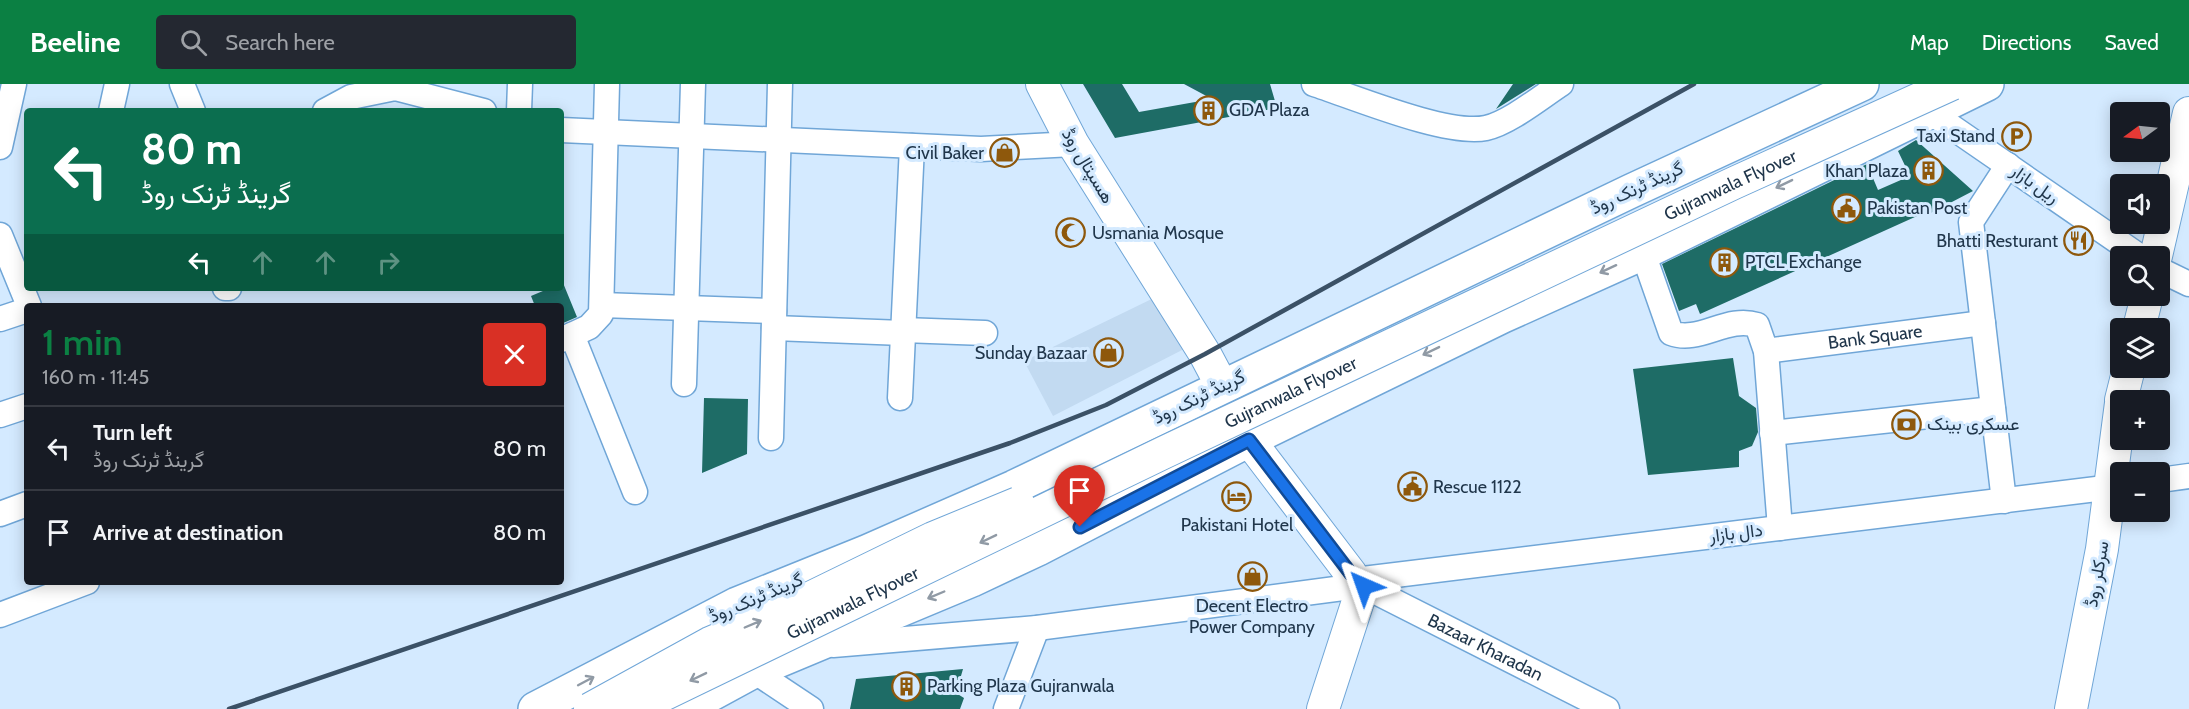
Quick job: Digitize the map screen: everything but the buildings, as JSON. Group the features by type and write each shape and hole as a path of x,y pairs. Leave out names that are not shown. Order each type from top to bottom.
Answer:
{"highway":[{"name":"گرینڈ ٹرنک روڈ","path":"535,709 737,604 866,552 1014,487 1472,267 1862,84"},
{"path":"684,709 754,671 972,580 1038,549 1249,440 1503,316 1643,253 1987,84"},
{"path":"1472,267 1503,316"},
{"path":"1014,487 1038,549"}],"main road":[{"name":"ھسپتال روڈ","path":"1042,84 1074,144 1222,386"},
{"name":"Gujranwala Flyover","path":"590,709 710,643 933,538 1017,503 1900,84"},
{"name":"Gujranwala Flyover","path":"634,709 1165,452 1734,183 1952,84"},
{"path":"2158,246 2189,113"},
{"path":"1249,440 1355,585"},
{"name":"سرکلر روڈ","path":"2071,709 2110,511"},
{"path":"1309,709 1355,585"},
{"path":"1323,709 1355,585"}],"street":[{"path":"0,147 14,84"},
{"path":"112,108 117,84"},
{"path":"182,84 192,108"},
{"path":"519,108 520,84"},
{"path":"607,84 602,305 596,322 567,337 635,492"},
{"path":"684,384 693,84"},
{"path":"771,438 780,84"},
{"path":"1314,84 1439,124 1484,128 1497,124 1561,84"},
{"path":"330,108 351,96 395,88 432,90 477,108"},
{"name":"ریل بازار","path":"1930,112 2125,246"},
{"path":"564,130 981,149 1074,144"},
{"path":"900,398 912,146"},
{"path":"2004,501 1971,222 2008,165"},
{"path":"0,235 26,303"},
{"path":"1643,253 1671,333 1680,337 1733,322 1750,322 1757,325 1766,351 1780,528"},
{"path":"2170,275 2189,284"},
{"path":"602,305 687,309 903,332 985,333"},
{"path":"0,319 24,310"},
{"name":"Bank Square","path":"1766,351 1983,323"},
{"path":"0,415 24,407"},
{"path":"1772,433 1993,409"},
{"path":"2170,479 2189,476"},
{"name":"دال بازار","path":"813,647 1037,628 1780,528 2110,488"},
{"path":"0,514 24,505"},
{"path":"0,615 79,585"},
{"name":"Bazaar Kharadan","path":"1355,585 1607,709"},
{"path":"1006,709 1037,628"},
{"path":"754,671 811,709"}],"shaded area":[{"name":"Sunday Bazaar","path":"1162,294 1190,346 1053,416 1024,361"}],"railway":[{"path":"229,709 1010,443 1106,405 1205,354 1694,84"}],"place":[{"name":"GDA Plaza","path":"1208,110"},
{"name":"Taxi Stand","path":"2016,136"},
{"name":"Civil Baker","path":"1005,153"},
{"name":"Khan Plaza","path":"1929,171"},
{"name":"Pakistan Post","path":"1846,208"},
{"name":"Usmania Mosque","path":"1071,233"},
{"name":"Bhatti Resturant","path":"2079,241"},
{"name":"PTCL Exchange","path":"1724,262"},
{"name":"Sunday Bazaar","path":"1108,353"},
{"name":"عسکری بینک","path":"1906,424"},
{"name":"Rescue 1122","path":"1412,487"},
{"name":"Pakistani Hotel","path":"1237,496"},
{"name":"Decent Electro Power Company","path":"1252,577"},
{"name":"Parking Plaza Gujranwala","path":"906,686"}],"route":[{"path":"1080,527 1249,440 1351,574 1363,579 1364,586"}]}
